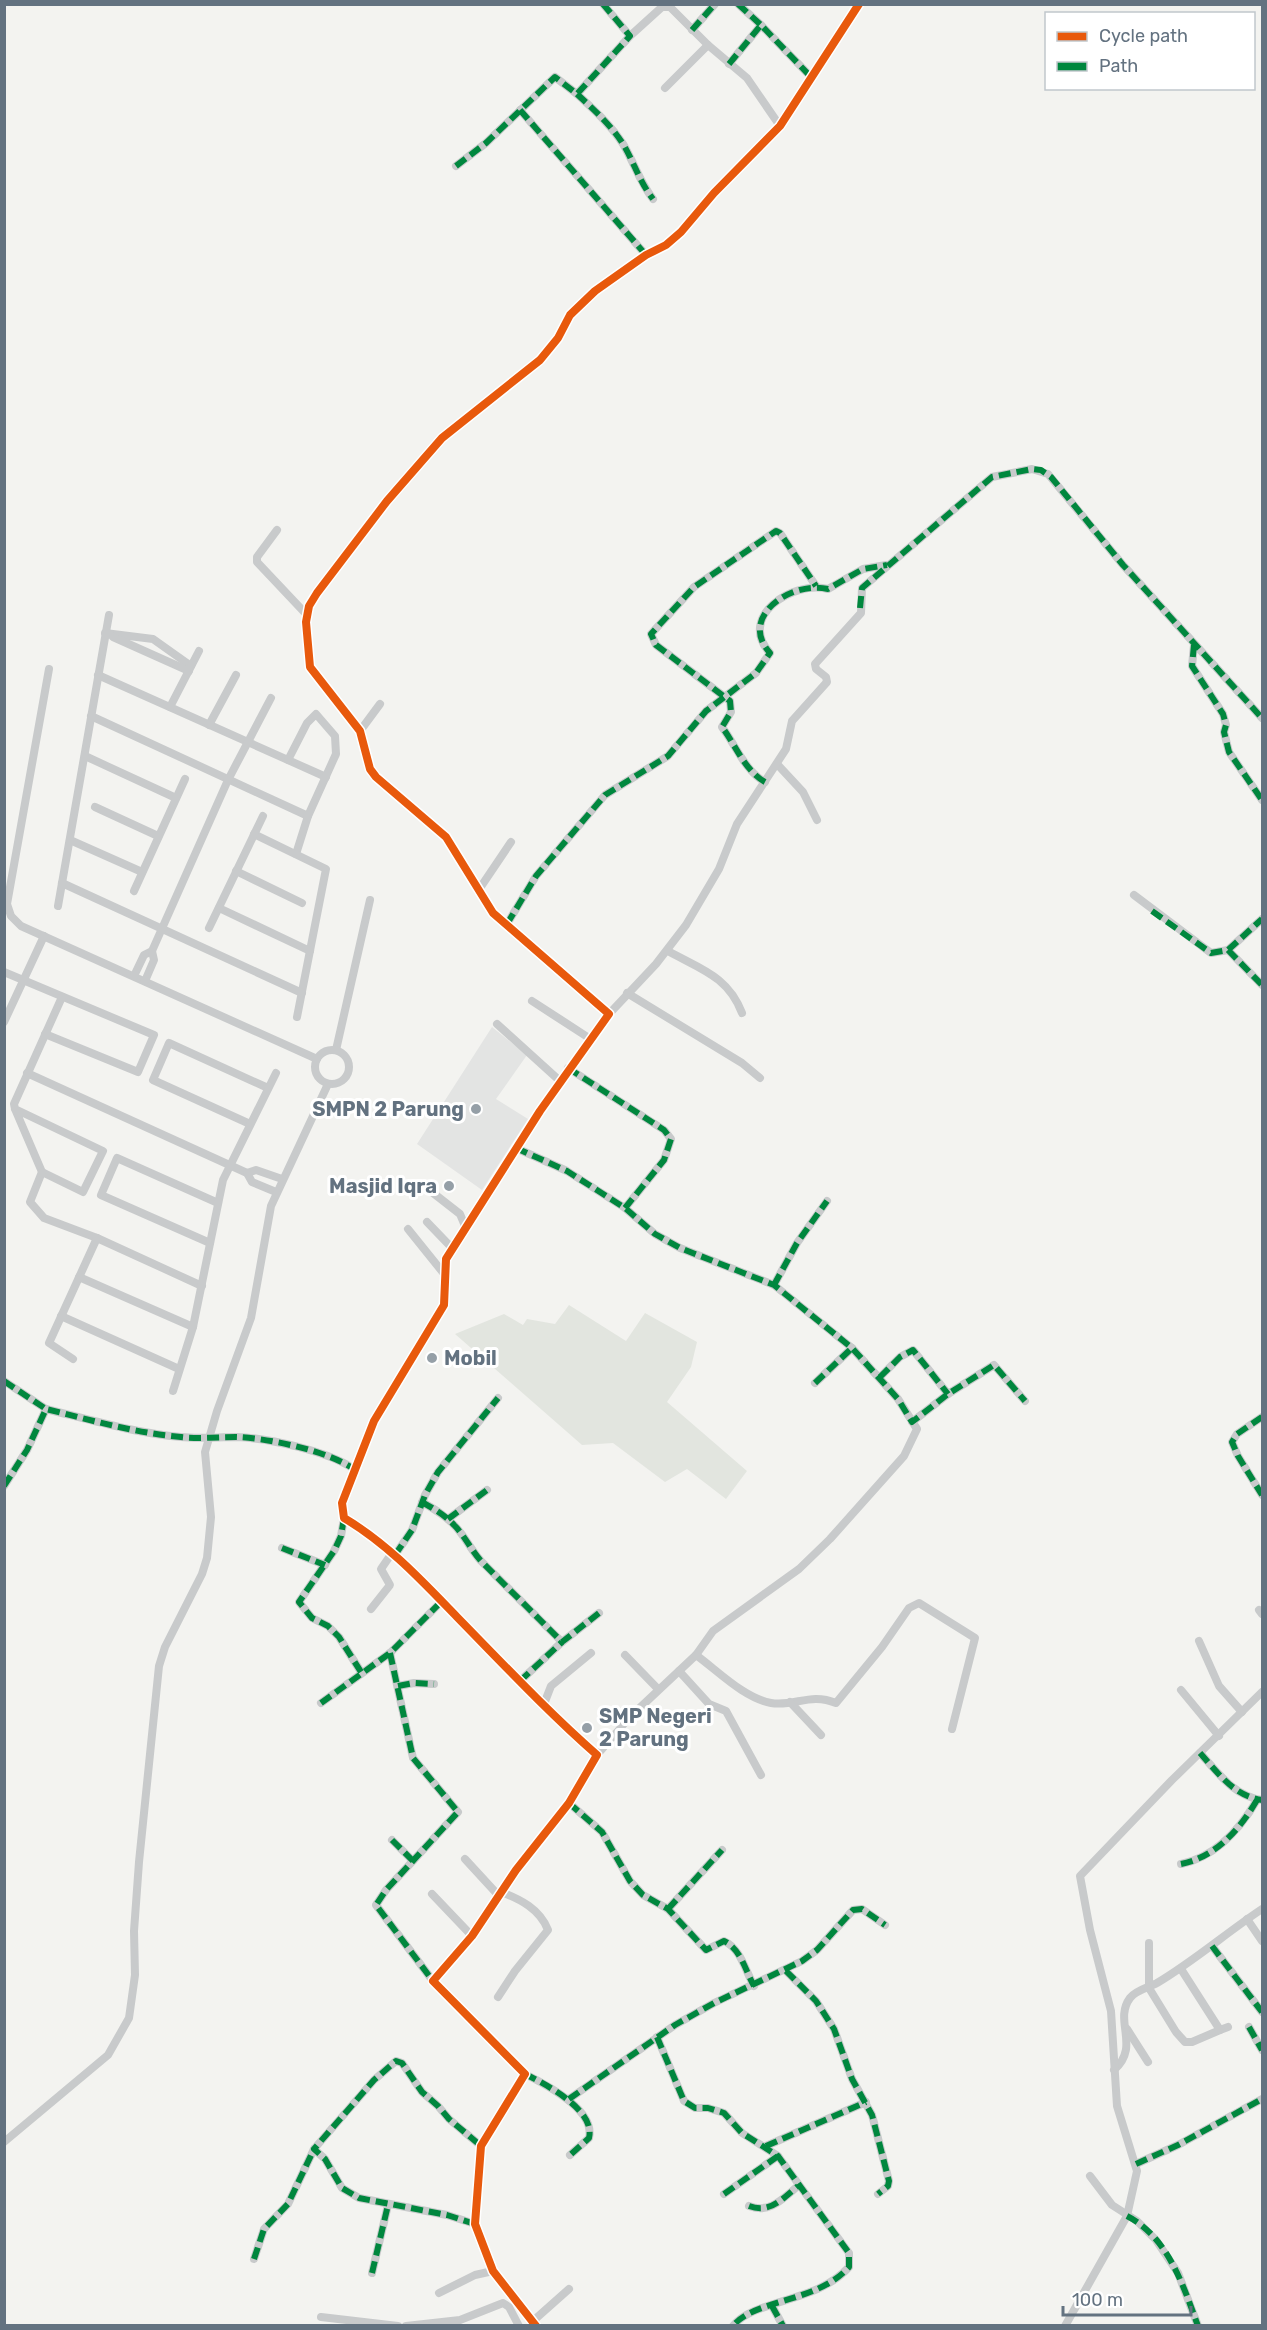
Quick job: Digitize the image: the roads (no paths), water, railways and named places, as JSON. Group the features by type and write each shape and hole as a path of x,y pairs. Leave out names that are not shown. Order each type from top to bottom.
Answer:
{"street":[{"path":"603,4 630,36"},
{"path":"692,30 715,4"},
{"path":"738,4 812,78"},
{"path":"609,1014 493,913 446,837 376,777 370,769 360,731 344,708 315,677 310,667 307,615 313,599 342,557 442,438 540,360 558,338 570,315 587,298 646,255 666,245 681,232 714,193 780,126 859,4"},
{"path":"578,94 630,36 662,6 670,7 708,45 753,84 780,126"},
{"path":"729,64 761,25"},
{"path":"665,88 708,45"},
{"path":"456,166 486,143 555,77 578,94 613,130 624,146 641,184 653,198"},
{"path":"520,110 646,255"},
{"path":"361,1672 339,1637 328,1626 312,1618 299,1602 325,1565 341,1536 344,1518 342,1503 374,1421 444,1305 444,1265 465,1226 589,1038 627,993 668,951 686,926 713,879 737,824 787,745 792,722 827,682 826,677 815,668 816,662 861,613 862,588 992,477 1022,470 1041,470 1051,477 1089,525 1194,645 1263,718"},
{"path":"277,530 257,557 257,562 307,615"},
{"path":"765,782 752,771 734,740 722,727 731,712 732,705 727,698 656,645 651,634 694,587 776,531 780,533 816,586"},
{"path":"507,924 536,876 605,795 668,756 706,711 727,698 756,673 771,653 761,643 759,633 769,607 789,592 816,586 828,589 863,569 889,565"},
{"path":"58,906 109,615"},
{"path":"105,633 190,668"},
{"path":"105,633 153,639 190,668"},
{"path":"1194,645 1192,666 1226,720 1224,732 1229,752 1263,800"},
{"path":"170,707 199,651"},
{"path":"49,669 7,904 8,918 21,926 317,1059"},
{"path":"98,675 326,777"},
{"path":"209,725 236,675"},
{"path":"145,981 154,960 152,951 228,780 271,698"},
{"path":"360,731 380,704"},
{"path":"288,760 307,723 316,714 335,736 336,754 309,816 296,854"},
{"path":"91,716 309,816"},
{"path":"85,756 176,798"},
{"path":"777,764 803,792 817,820"},
{"path":"134,891 184,778"},
{"path":"95,807 158,836"},
{"path":"209,928 263,816"},
{"path":"254,834 326,869 297,1017"},
{"path":"70,840 142,872"},
{"path":"478,891 511,842"},
{"path":"236,871 303,903"},
{"path":"62,883 302,993"},
{"path":"1134,895 1206,951 1222,953 1228,950 1263,920"},
{"path":"336,1050 370,900"},
{"path":"219,908 310,951"},
{"path":"4,1022 44,936"},
{"path":"1228,950 1263,985"},
{"path":"134,976 144,955 152,951"},
{"path":"668,951 726,984 735,996 742,1013"},
{"path":"4,972 154,1035 138,1072 45,1034"},
{"path":"627,993 742,1063 760,1078"},
{"path":"15,1109 103,1151 83,1192 42,1172 15,1109 14,1104 62,997"},
{"path":"532,1001 589,1038"},
{"path":"497,1024 560,1081"},
{"path":"250,1124 153,1080 169,1043 268,1088"},
{"path":"336,1050 348,1060 347,1075 335,1084 328,1084 316,1074 317,1059 322,1053 336,1050"},
{"path":"568,1068 664,1130 671,1139 664,1160 626,1208"},
{"path":"27,1073 247,1173 252,1182 276,1192"},
{"path":"173,1391 193,1327 218,1203 230,1166 276,1073"},
{"path":"4,2142 108,2055 129,2018 135,1975 134,1931 139,1862 159,1666 165,1647 202,1574 207,1558 211,1517 206,1466 208,1438 251,1318 264,1234 276,1192 328,1084"},
{"path":"433,1981 472,1936 500,1894 569,1803 597,1755 658,1689 696,1655 713,1631 799,1569 856,1511 904,1456 917,1434 917,1429 880,1377 852,1348 774,1285 680,1248 655,1234 626,1208 567,1171 516,1148"},
{"path":"210,1243 101,1195 117,1158 218,1203"},
{"path":"247,1173 256,1170 282,1179"},
{"path":"42,1172 30,1202 44,1218 97,1238 202,1286"},
{"path":"428,1189 460,1214 465,1226"},
{"path":"774,1285 797,1243 827,1201"},
{"path":"427,1222 452,1248"},
{"path":"408,1229 445,1275"},
{"path":"73,1359 49,1343 97,1238"},
{"path":"79,1277 193,1327"},
{"path":"61,1316 179,1370"},
{"path":"815,1383 852,1348"},
{"path":"880,1377 911,1349 922,1357 948,1394"},
{"path":"912,1422 948,1394 994,1365 1025,1401"},
{"path":"4,1381 46,1409 127,1430 208,1438 245,1438 299,1448 341,1460 354,1469"},
{"path":"371,1609 390,1585 381,1569 412,1530 422,1502 438,1472 498,1398"},
{"path":"5,1483 27,1450 46,1409"},
{"path":"1263,1417 1237,1434 1232,1442 1238,1456 1263,1495"},
{"path":"448,1519 487,1490"},
{"path":"422,1502 448,1519 481,1562 562,1642"},
{"path":"344,1518 369,1533 393,1554 597,1755"},
{"path":"282,1548 325,1565"},
{"path":"321,1703 390,1653 442,1601"},
{"path":"696,1655 747,1693 771,1703 820,1697 836,1703 882,1647 909,1608 914,1603 919,1603 975,1638 952,1729"},
{"path":"520,1681 562,1642 599,1613"},
{"path":"1199,1641 1218,1686 1242,1712"},
{"path":"390,1653 413,1758 458,1812 386,1890 376,1906 433,1981 525,2073 569,2099 590,2132 589,2138 570,2155"},
{"path":"544,1704 555,1681 591,1653"},
{"path":"625,1655 658,1689"},
{"path":"679,1671 709,1704 726,1711 761,1775"},
{"path":"398,1686 414,1683 434,1684"},
{"path":"1181,1690 1219,1736"},
{"path":"1065,2325 1128,2216 1136,2184 1136,2164 1117,2106 1111,2011 1080,1879 1084,1872 1200,1753 1263,1692"},
{"path":"790,1702 821,1735"},
{"path":"1181,1864 1195,1861 1226,1840 1260,1800 1233,1789 1200,1753"},
{"path":"569,1803 602,1832 630,1881 643,1895 668,1910 706,1950 720,1942 727,1942 739,1955 754,1986"},
{"path":"392,1840 413,1861"},
{"path":"668,1910 722,1850"},
{"path":"465,1859 500,1894 518,1898 528,1905 540,1917 548,1930 498,1997"},
{"path":"432,1894 472,1936"},
{"path":"569,2099 657,2037 714,2003 786,1971 817,1950 853,1910 862,1909 885,1925"},
{"path":"1114,2070 1125,2061 1127,2045 1125,2008 1128,2001 1139,1991 1149,1988 1181,1969 1247,1919 1263,1910"},
{"path":"1247,1919 1263,1941"},
{"path":"1149,1943 1149,1988 1176,2032 1185,2042 1192,2042 1224,2029 1181,1969"},
{"path":"1212,1946 1263,2012"},
{"path":"786,1971 816,2001 826,2016 852,2079 866,2102 876,2126 890,2181 886,2188 878,2194"},
{"path":"1125,2026 1148,2062"},
{"path":"1249,2027 1263,2050"},
{"path":"657,2037 677,2090 688,2105 719,2110 742,2133 766,2146 778,2156 798,2187 849,2253 849,2267 826,2286 748,2313 733,2325"},
{"path":"254,2259 264,2229 288,2204 314,2150 374,2080 396,2061 402,2063 422,2092 438,2106 448,2119 481,2146"},
{"path":"525,2073 481,2146 475,2224 494,2271 534,2323 569,2289"},
{"path":"1136,2164 1178,2145 1263,2099"},
{"path":"766,2146 866,2102"},
{"path":"314,2150 325,2159 342,2188 359,2198 447,2215 475,2224"},
{"path":"724,2194 778,2156"},
{"path":"1090,2176 1112,2205 1145,2227 1178,2273 1198,2325"},
{"path":"749,2206 759,2210 770,2208 798,2187"},
{"path":"372,2273 388,2205"},
{"path":"439,2293 475,2275 494,2271"},
{"path":"406,2325 460,2320 502,2303 509,2307 519,2325"},
{"path":"772,2306 783,2325"},
{"path":"321,2317 398,2325"}],"place":[{"name":"SMPN 2 Parung","path":"476,1109"},
{"name":"Masjid Iqra","path":"449,1186"},
{"name":"Mobil","path":"432,1358"},
{"name":"SMP Negeri 2 Parung","path":"587,1728"}]}
